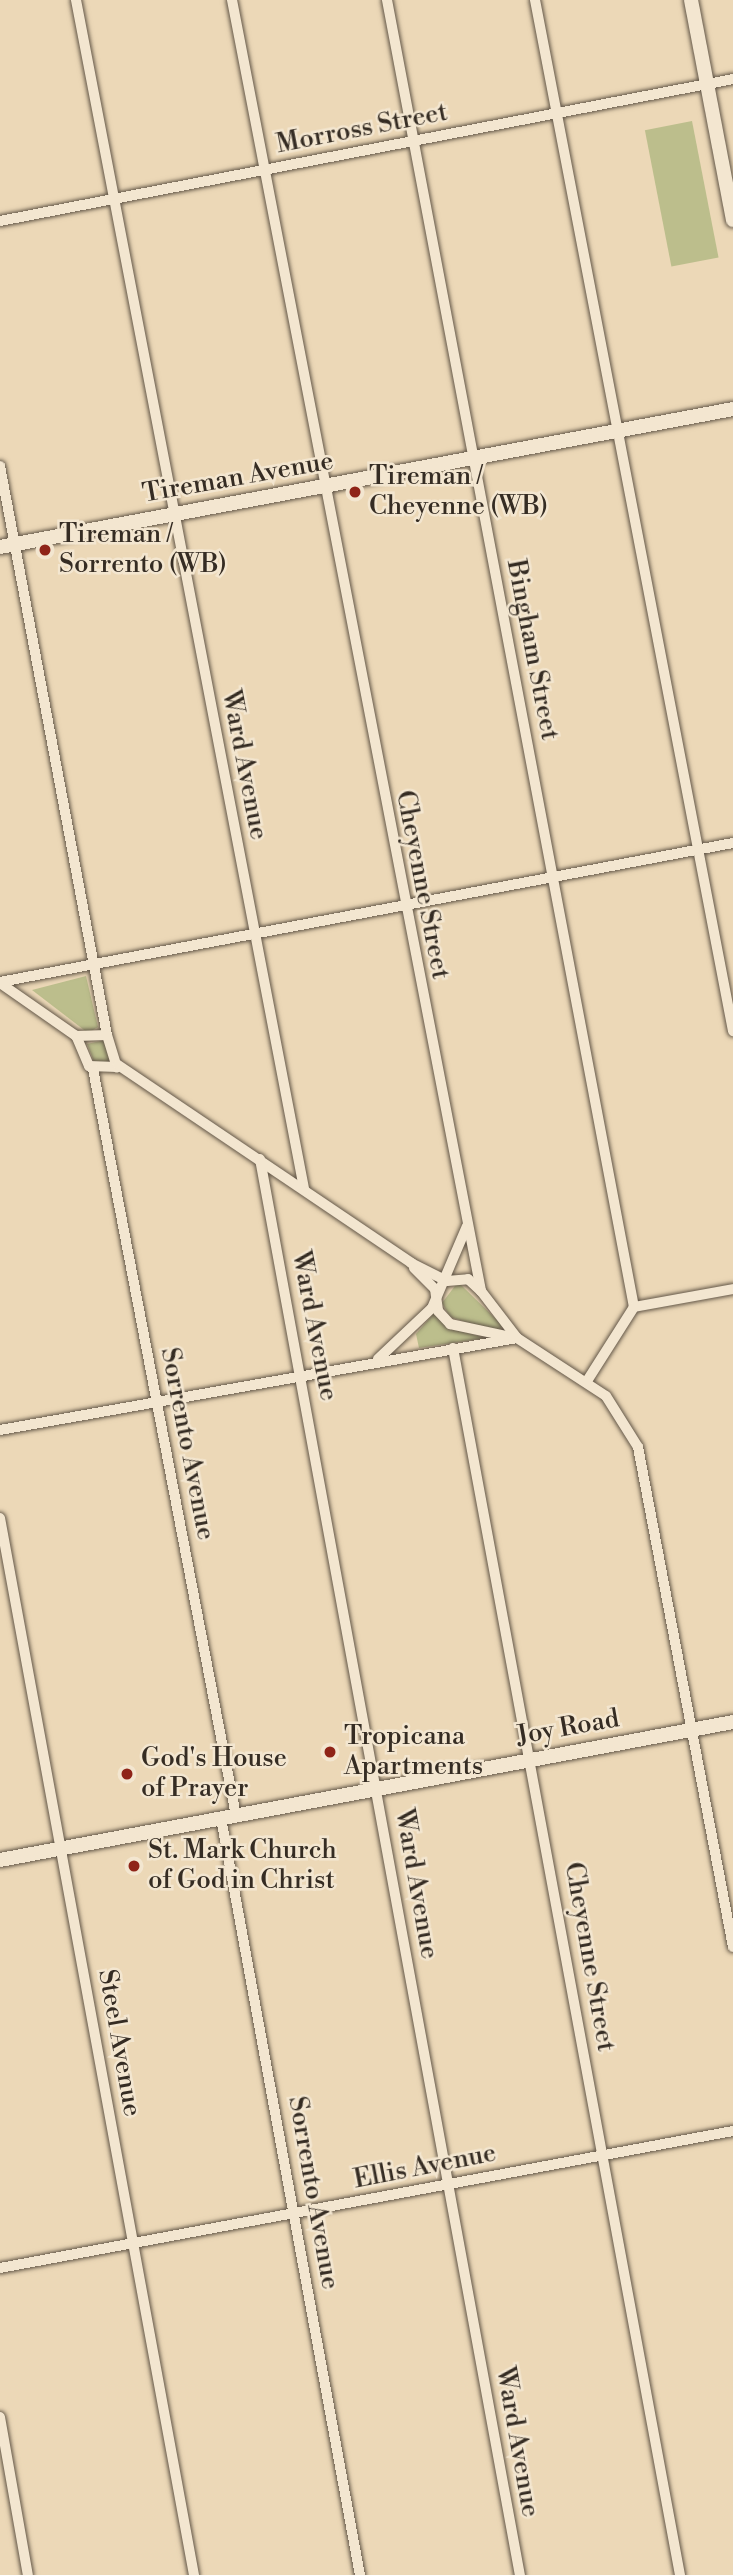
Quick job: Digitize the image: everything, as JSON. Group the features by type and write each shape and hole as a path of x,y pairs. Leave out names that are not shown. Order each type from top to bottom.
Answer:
{"street":[{"name":"Ward Avenue","path":"76,0 304,1189"},
{"name":"Cheyenne Street","path":"232,0 481,1291"},
{"name":"Bingham Street","path":"387,0 634,1307"},
{"path":"535,0 733,1031"},
{"path":"691,0 733,219"},
{"name":"Morross Street","path":"0,221 733,79"},
{"name":"Tireman Avenue","path":"7,546 733,409"},
{"path":"0,467 7,546 95,964 107,1035 118,1065 411,1263 447,1281 468,1279 481,1291 517,1338"},
{"path":"0,982 733,843"},
{"path":"0,982 76,1036 107,1035"},
{"name":"Sorrento Avenue","path":"76,1036 94,1075 236,1816"},
{"path":"94,1075 118,1065"},
{"name":"Ward Avenue","path":"260,1159 379,1787 520,2575"},
{"path":"378,1359 423,1320 447,1281 467,1226"},
{"path":"411,1263 439,1295 438,1311 450,1324 517,1338 587,1381 620,1411 641,1457 733,1947"},
{"path":"587,1381 634,1307 733,1289"},
{"path":"0,1430 378,1359 517,1338"},
{"name":"Cheyenne Street","path":"453,1348 532,1759 680,2575"},
{"name":"Steel Avenue","path":"0,1518 64,1848 194,2575"},
{"name":"Joy Road","path":"0,1860 733,1722"},
{"name":"Sorrento Avenue","path":"221,1818 360,2575"},
{"name":"Ellis Avenue","path":"0,2268 733,2131"},
{"path":"0,2417 28,2575"}],"green space":[{"path":"692,121 719,257 671,267 645,130"},
{"path":"86,976 98,1027 88,1033 32,990"},
{"path":"105,1040 113,1064 95,1064 87,1044"},
{"path":"458,1282 502,1325 499,1332 450,1317 442,1303"},
{"path":"435,1312 450,1328 485,1338 419,1348 416,1334"}],"place":[{"name":"Tireman / Cheyenne (WB)","path":"355,492"},
{"name":"Tireman / Sorrento (WB)","path":"45,550"},
{"name":"Tropicana Apartments","path":"330,1752"},
{"name":"God's House of Prayer","path":"127,1774"},
{"name":"St. Mark Church of God in Christ","path":"134,1866"}]}
